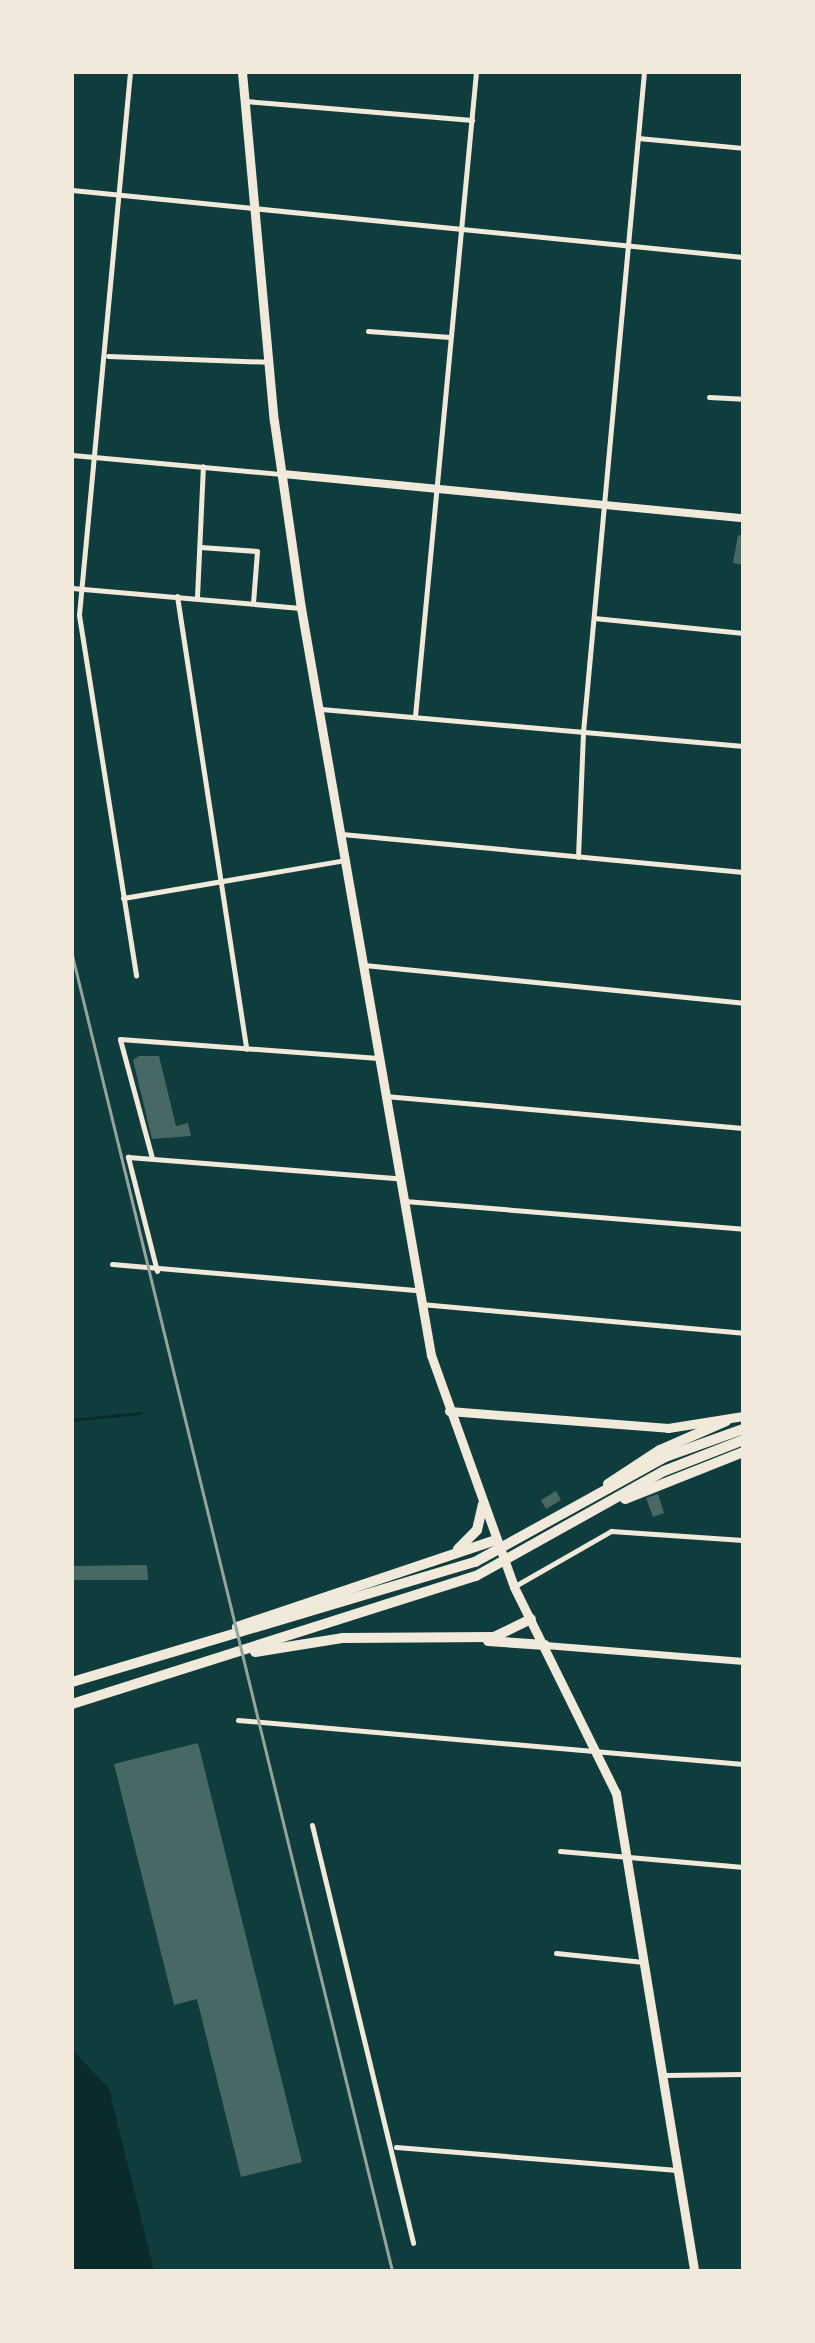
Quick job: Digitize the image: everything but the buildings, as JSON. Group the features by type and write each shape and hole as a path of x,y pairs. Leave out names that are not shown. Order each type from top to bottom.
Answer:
{"highway":[{"path":"581,1504 660,1450 726,1421"},
{"path":"72,1682 262,1622 475,1562 680,1450 743,1429"},
{"path":"72,1704 214,1659 268,1646 491,1569 685,1460 743,1440"},
{"path":"597,1509 743,1452"},
{"path":"453,1553 474,1534 483,1505"},
{"path":"262,1622 496,1540"},
{"path":"268,1646 435,1635 498,1636 531,1619"},
{"path":"435,1635 545,1645"}],"main road":[{"path":"242,72 268,362 301,608 364,965 382,1095 421,1304 449,1411 514,1587 602,1752 629,1858 694,2271"},
{"path":"283,474 743,518"},
{"path":"449,1411 668,1428 743,1416"}],"street":[{"path":"130,72 108,356 81,589 136,976"},
{"path":"415,716 476,72"},
{"path":"578,857 583,732 644,72"},
{"path":"245,101 472,120"},
{"path":"638,138 743,148"},
{"path":"72,190 743,257"},
{"path":"368,331 450,337"},
{"path":"108,356 268,362"},
{"path":"709,397 743,399"},
{"path":"72,455 283,474"},
{"path":"197,597 203,466"},
{"path":"199,547 257,551 253,603"},
{"path":"72,588 301,608"},
{"path":"177,596 223,882 246,1049"},
{"path":"594,618 743,633"},
{"path":"321,709 743,746"},
{"path":"341,834 743,872"},
{"path":"123,898 346,860"},
{"path":"364,965 743,1003"},
{"path":"152,1158 120,1039 378,1058"},
{"path":"382,1095 743,1128"},
{"path":"157,1271 128,1157 397,1178"},
{"path":"403,1201 743,1229"},
{"path":"112,1264 157,1271 419,1290"},
{"path":"421,1304 743,1333"},
{"path":"514,1587 602,1535 743,1540"},
{"path":"545,1645 743,1661"},
{"path":"238,1720 743,1764"},
{"path":"312,1825 396,2147 413,2243"},
{"path":"560,1851 743,1867"},
{"path":"556,1953 645,1962"},
{"path":"664,2075 743,2074"},
{"path":"396,2147 678,2170"}],"water":[{"path":"72,2049 109,2089 154,2271 72,2271"}],"waterway":[{"path":"72,1420 141,1413"}],"railway":[{"path":"72,955 392,2271"}]}
